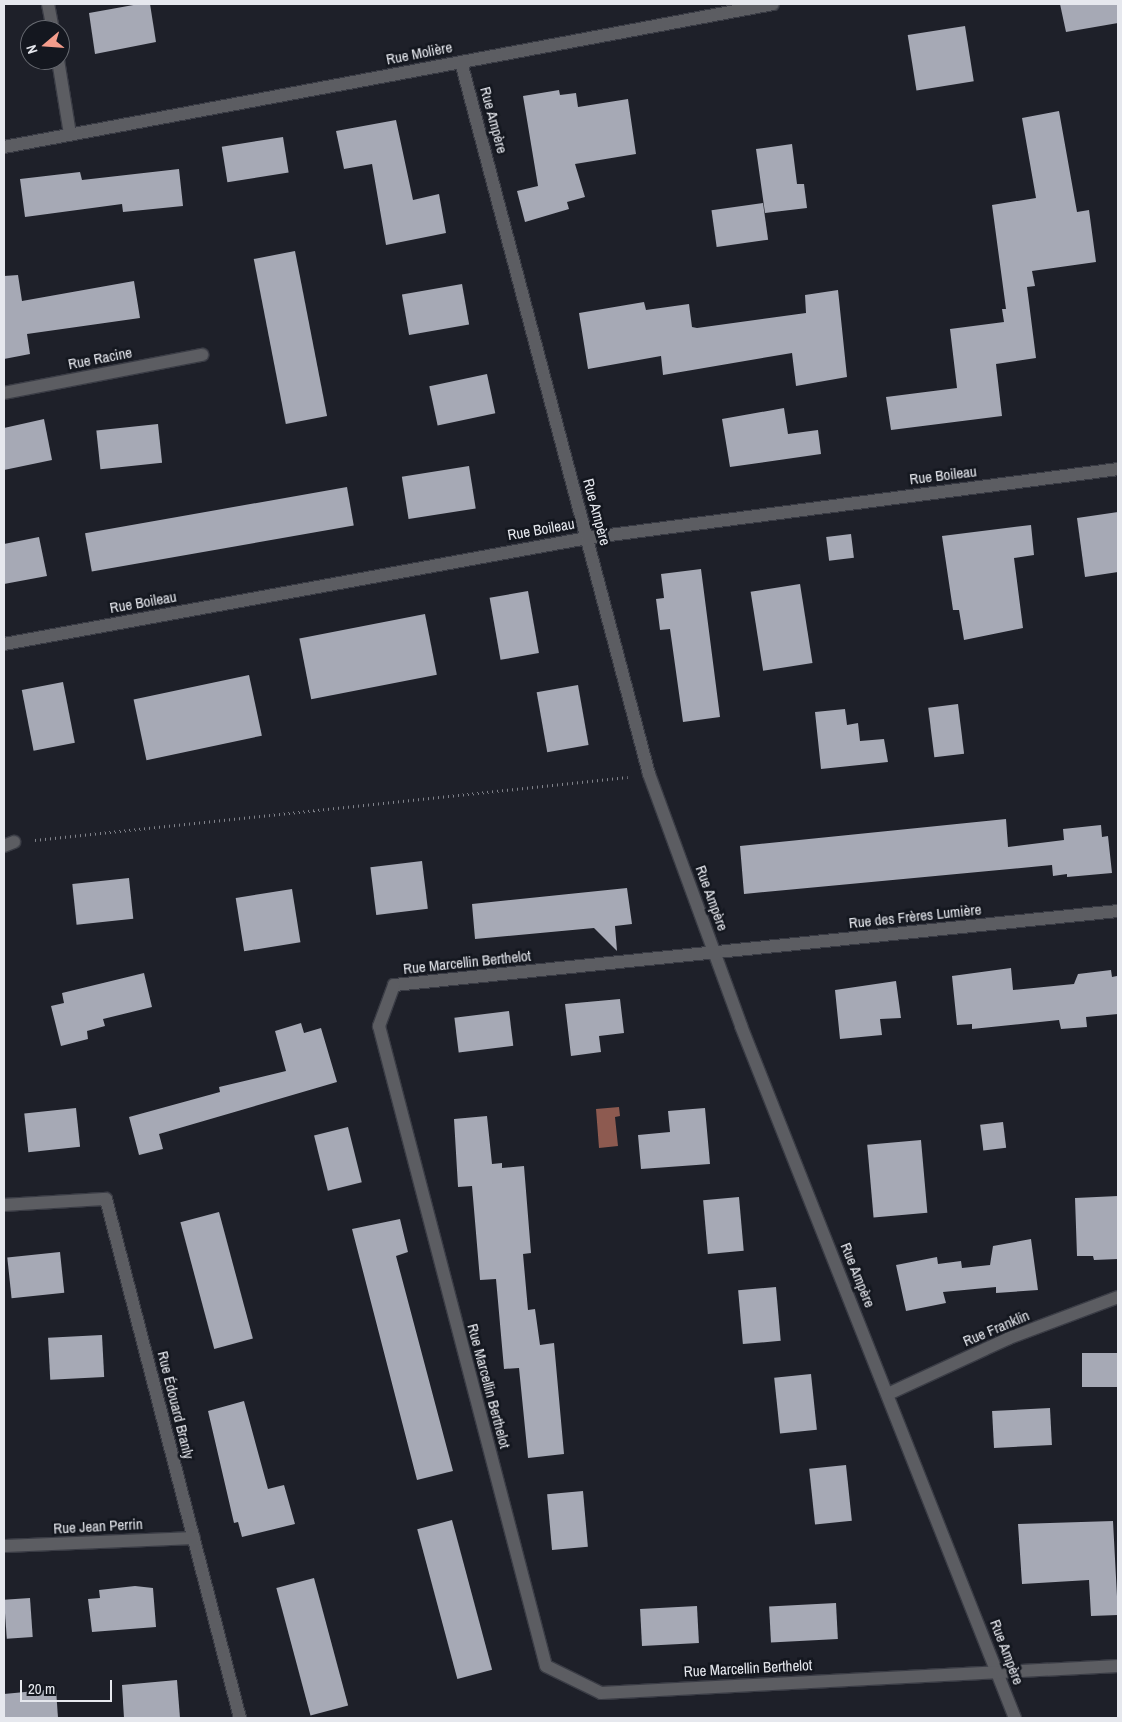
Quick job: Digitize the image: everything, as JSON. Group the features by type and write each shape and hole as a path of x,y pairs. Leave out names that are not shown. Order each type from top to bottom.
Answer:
{"street":[{"path":"48,4 50,20"},
{"name":"Rue Molière","path":"4,147 773,4"},
{"name":"Rue Ampère","path":"461,62 649,774 715,954 1015,1718"},
{"path":"60,70 70,134"},
{"name":"Rue Racine","path":"4,393 202,355"},
{"name":"Rue Boileau","path":"4,644 588,538 1118,469"},
{"name":"Rue des Frères Lumière","path":"715,954 1118,911"},
{"name":"Rue Marcellin Berthelot","path":"715,954 394,985 379,1026 546,1666 601,1693 996,1670"},
{"name":"Rue Édouard Branly","path":"4,1204 106,1199 240,1718"},
{"name":"Rue Franklin","path":"888,1394 1009,1338 1118,1297"},
{"name":"Rue Jean Perrin","path":"4,1546 194,1538"},
{"path":"996,1670 1118,1666"}],"path":[{"path":"9,844 649,774"}],"shaded area":[{"path":"619,1107 620,1116 615,1117 618,1146 599,1148 596,1109"}],"building":[{"path":"139,4 150,4 156,42 95,54 89,13"},
{"path":"1060,4 1118,4 1118,23 1066,32"},
{"path":"965,26 974,81 916,90 908,35"},
{"path":"559,90 560,95 576,93 578,107 628,99 636,154 575,164 585,197 567,202 569,209 525,222 517,191 538,186 523,96"},
{"path":"1059,111 1077,212 1089,210 1096,262 1032,271 1035,286 1027,287 1036,358 996,364 1002,416 891,430 886,397 957,388 950,329 1004,322 1002,309 1006,309 992,205 1036,198 1022,118"},
{"path":"396,120 413,200 439,194 446,233 386,245 372,164 344,169 336,131"},
{"path":"283,137 289,173 227,182 222,147"},
{"path":"792,144 797,184 804,184 807,208 765,213 756,149"},
{"path":"179,169 183,206 123,212 122,204 25,217 20,179 80,172 82,180"},
{"path":"763,203 768,240 717,247 712,210"},
{"path":"295,251 327,416 286,424 254,259"},
{"path":"18,275 22,301 134,281 140,318 27,334 30,354 4,359 4,276"},
{"path":"462,284 469,324 409,335 402,295"},
{"path":"838,290 847,377 796,386 792,353 663,375 661,356 588,369 579,313 644,302 646,310 689,304 692,327 697,328 806,313 805,295"},
{"path":"487,374 495,413 438,425 429,386"},
{"path":"784,408 788,434 818,430 821,454 730,467 722,419"},
{"path":"44,419 52,460 4,470 4,428"},
{"path":"158,424 162,463 100,469 96,430"},
{"path":"469,466 476,508 409,519 402,477"},
{"path":"347,487 354,525 92,572 85,533"},
{"path":"1118,512 1118,572 1085,577 1077,518"},
{"path":"1031,525 1034,555 1014,558 1023,628 964,640 959,610 953,610 942,536"},
{"path":"851,534 854,558 829,561 826,537"},
{"path":"39,537 47,576 4,584 4,544"},
{"path":"701,569 720,717 683,722 670,629 660,630 656,599 664,598 661,574"},
{"path":"800,584 813,663 763,671 751,592"},
{"path":"528,591 539,653 501,660 490,598"},
{"path":"425,614 437,675 311,699 299,638"},
{"path":"249,675 262,736 146,760 134,700"},
{"path":"63,682 75,743 34,751 22,690"},
{"path":"578,685 589,745 547,752 537,692"},
{"path":"958,704 964,754 934,757 928,708"},
{"path":"845,709 847,725 858,723 860,741 884,739 888,762 821,769 815,712"},
{"path":"1006,819 1008,847 1064,840 1063,829 1101,825 1102,837 1108,836 1112,873 1067,877 1067,874 1053,876 1052,865 744,894 740,846"},
{"path":"422,861 428,909 376,915 370,867"},
{"path":"129,878 133,919 77,925 72,884"},
{"path":"627,888 632,924 615,926 617,951 594,928 475,939 472,904"},
{"path":"292,889 300,942 244,951 236,898"},
{"path":"1011,968 1013,990 1074,984 1078,974 1111,970 1112,977 1117,976 1118,1014 1086,1017 1087,1027 1061,1029 1059,1020 972,1029 972,1024 957,1025 952,976"},
{"path":"144,973 152,1007 103,1019 105,1026 87,1031 88,1039 61,1046 51,1006 64,1003 62,993"},
{"path":"896,981 901,1018 880,1019 882,1035 840,1039 835,990"},
{"path":"620,999 624,1033 599,1036 601,1052 571,1056 565,1004"},
{"path":"509,1011 513,1046 459,1052 454,1018"},
{"path":"301,1023 304,1033 321,1028 337,1082 159,1134 163,1149 139,1155 129,1117 220,1092 219,1087 286,1071 275,1031"},
{"path":"76,1108 80,1147 28,1152 24,1113"},
{"path":"705,1108 710,1164 641,1169 638,1135 670,1132 668,1111"},
{"path":"487,1116 492,1164 502,1163 502,1168 524,1166 531,1253 523,1254 528,1310 535,1309 540,1345 554,1343 564,1454 528,1458 519,1368 504,1369 496,1279 480,1280 472,1186 458,1187 454,1119"},
{"path":"1003,1122 1006,1148 983,1151 980,1125"},
{"path":"348,1127 362,1182 328,1191 314,1135"},
{"path":"921,1140 927,1213 874,1217 867,1145"},
{"path":"1118,1196 1118,1259 1094,1260 1093,1256 1077,1256 1075,1198"},
{"path":"739,1197 744,1251 708,1254 703,1200"},
{"path":"219,1212 253,1339 214,1349 180,1222"},
{"path":"400,1219 408,1252 396,1256 453,1471 417,1480 352,1229"},
{"path":"1031,1239 1038,1290 996,1293 996,1287 943,1292 946,1303 906,1311 896,1265 937,1257 938,1264 961,1261 962,1268 990,1265 993,1246"},
{"path":"60,1252 64,1293 12,1298 7,1258"},
{"path":"776,1287 781,1341 743,1344 738,1290"},
{"path":"102,1335 104,1377 50,1380 48,1338"},
{"path":"1082,1353 1118,1353 1118,1387 1082,1387"},
{"path":"811,1374 817,1430 780,1434 774,1378"},
{"path":"244,1401 268,1489 284,1485 295,1524 242,1537 238,1522 234,1523 208,1411"},
{"path":"1050,1408 1052,1445 994,1448 992,1411"},
{"path":"846,1465 852,1521 815,1525 809,1469"},
{"path":"583,1491 588,1547 552,1550 547,1494"},
{"path":"452,1520 492,1670 457,1679 417,1529"},
{"path":"1113,1521 1118,1615 1091,1616 1089,1580 1022,1584 1018,1524"},
{"path":"314,1578 348,1706 310,1716 276,1588"},
{"path":"135,1586 153,1588 156,1627 92,1632 88,1599 100,1598 99,1590"},
{"path":"30,1598 33,1637 7,1639 4,1600"},
{"path":"836,1603 838,1639 771,1642 769,1607"},
{"path":"697,1606 699,1643 642,1646 640,1609"},
{"path":"177,1680 180,1718 124,1718 122,1685"},
{"path":"56,1689 58,1718 4,1718 4,1694"}]}
